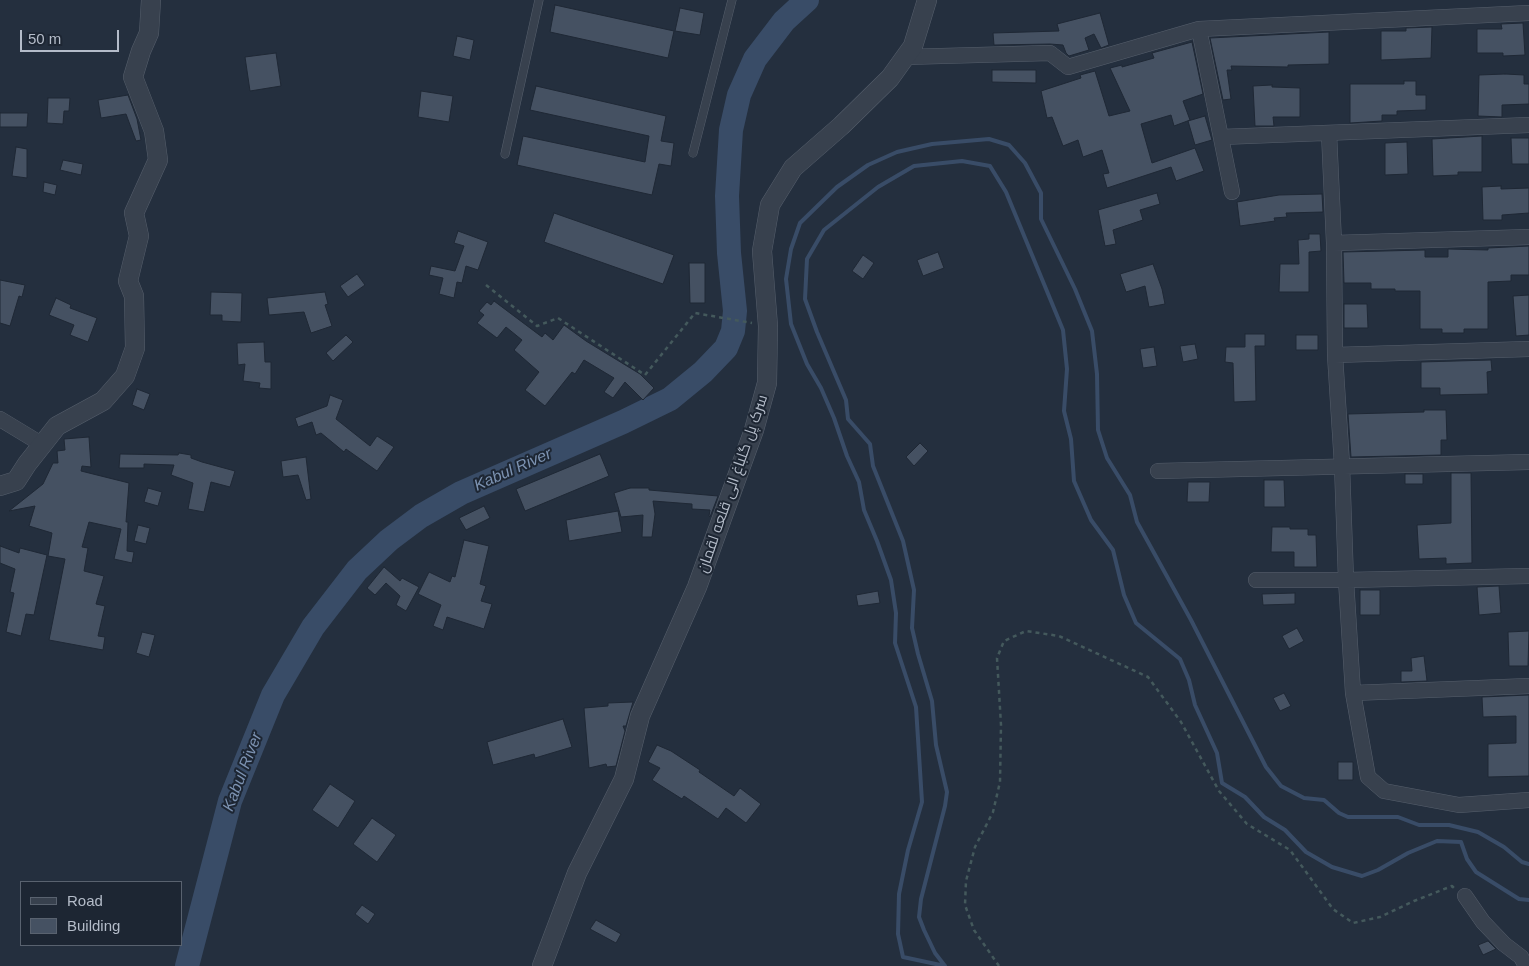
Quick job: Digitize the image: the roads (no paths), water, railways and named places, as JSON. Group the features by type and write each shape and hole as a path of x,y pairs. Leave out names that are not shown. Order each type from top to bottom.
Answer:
{"street":[{"path":"0,486 16,481 57,426 103,401 125,376 135,348 134,296 128,281 139,236 134,213 158,160 154,131 133,78 149,32 151,0"},
{"name":"سرک پل گلباغ الی قلعه لقمان","path":"542,966 577,873 624,779 640,716 697,587 754,430 767,383 768,326 762,251 770,205 793,168 841,126 890,78 913,46 927,0"},
{"path":"905,56 1050,53 1068,67 1199,29 1529,13"},
{"path":"1199,29 1232,192"},
{"path":"1221,137 1529,125"},
{"path":"1328,133 1334,243 1335,355 1353,694 1368,777 1384,791 1459,805 1529,800"},
{"path":"1334,243 1529,237"},
{"path":"1335,355 1529,349"},
{"path":"0,419 43,445"},
{"path":"1158,471 1342,465 1529,462"},
{"path":"1256,580 1529,576"},
{"path":"1353,694 1529,686"},
{"path":"1465,896 1483,922 1504,944 1521,957 1526,966"}],"lane":[{"path":"505,154 539,0"},
{"path":"693,153 732,0"}],"waterway":[{"name":"Kabul River","path":"187,966 230,801 273,695 313,627 357,570 389,540 421,516 461,493 623,422 670,399 703,372 726,348 733,331 735,311 729,253 727,196 731,130 739,95 755,59 784,21 807,0"},
{"path":"945,966 903,957 898,934 899,894 908,850 922,802 916,707 895,643 896,613 891,580 864,510 859,482 847,456 834,418 821,388 807,364 791,324 786,279 791,249 800,223 837,187 868,165 897,152 932,144 989,139 1009,145 1025,163 1041,193 1041,219 1075,289 1092,331 1097,374 1098,430 1107,458 1130,495 1137,522 1191,620 1266,767 1281,786 1304,798 1324,800 1339,813 1348,817 1398,817 1419,825 1449,825 1478,832 1504,847 1522,862 1529,864"},
{"path":"945,966 935,953 919,917 921,899 947,792 936,745 932,701 912,628 914,590 903,541 873,466 870,444 848,419 846,400 805,299 807,259 824,230 878,187 914,166 962,161 990,166 1006,192 1063,330 1067,369 1064,411 1071,439 1074,481 1091,520 1113,550 1124,595 1136,623 1180,659 1189,680 1195,705 1217,753 1222,783 1245,797 1264,817 1285,830 1306,852 1332,867 1362,876 1437,841 1461,842 1467,859 1476,872 1519,899 1529,900"}]}
